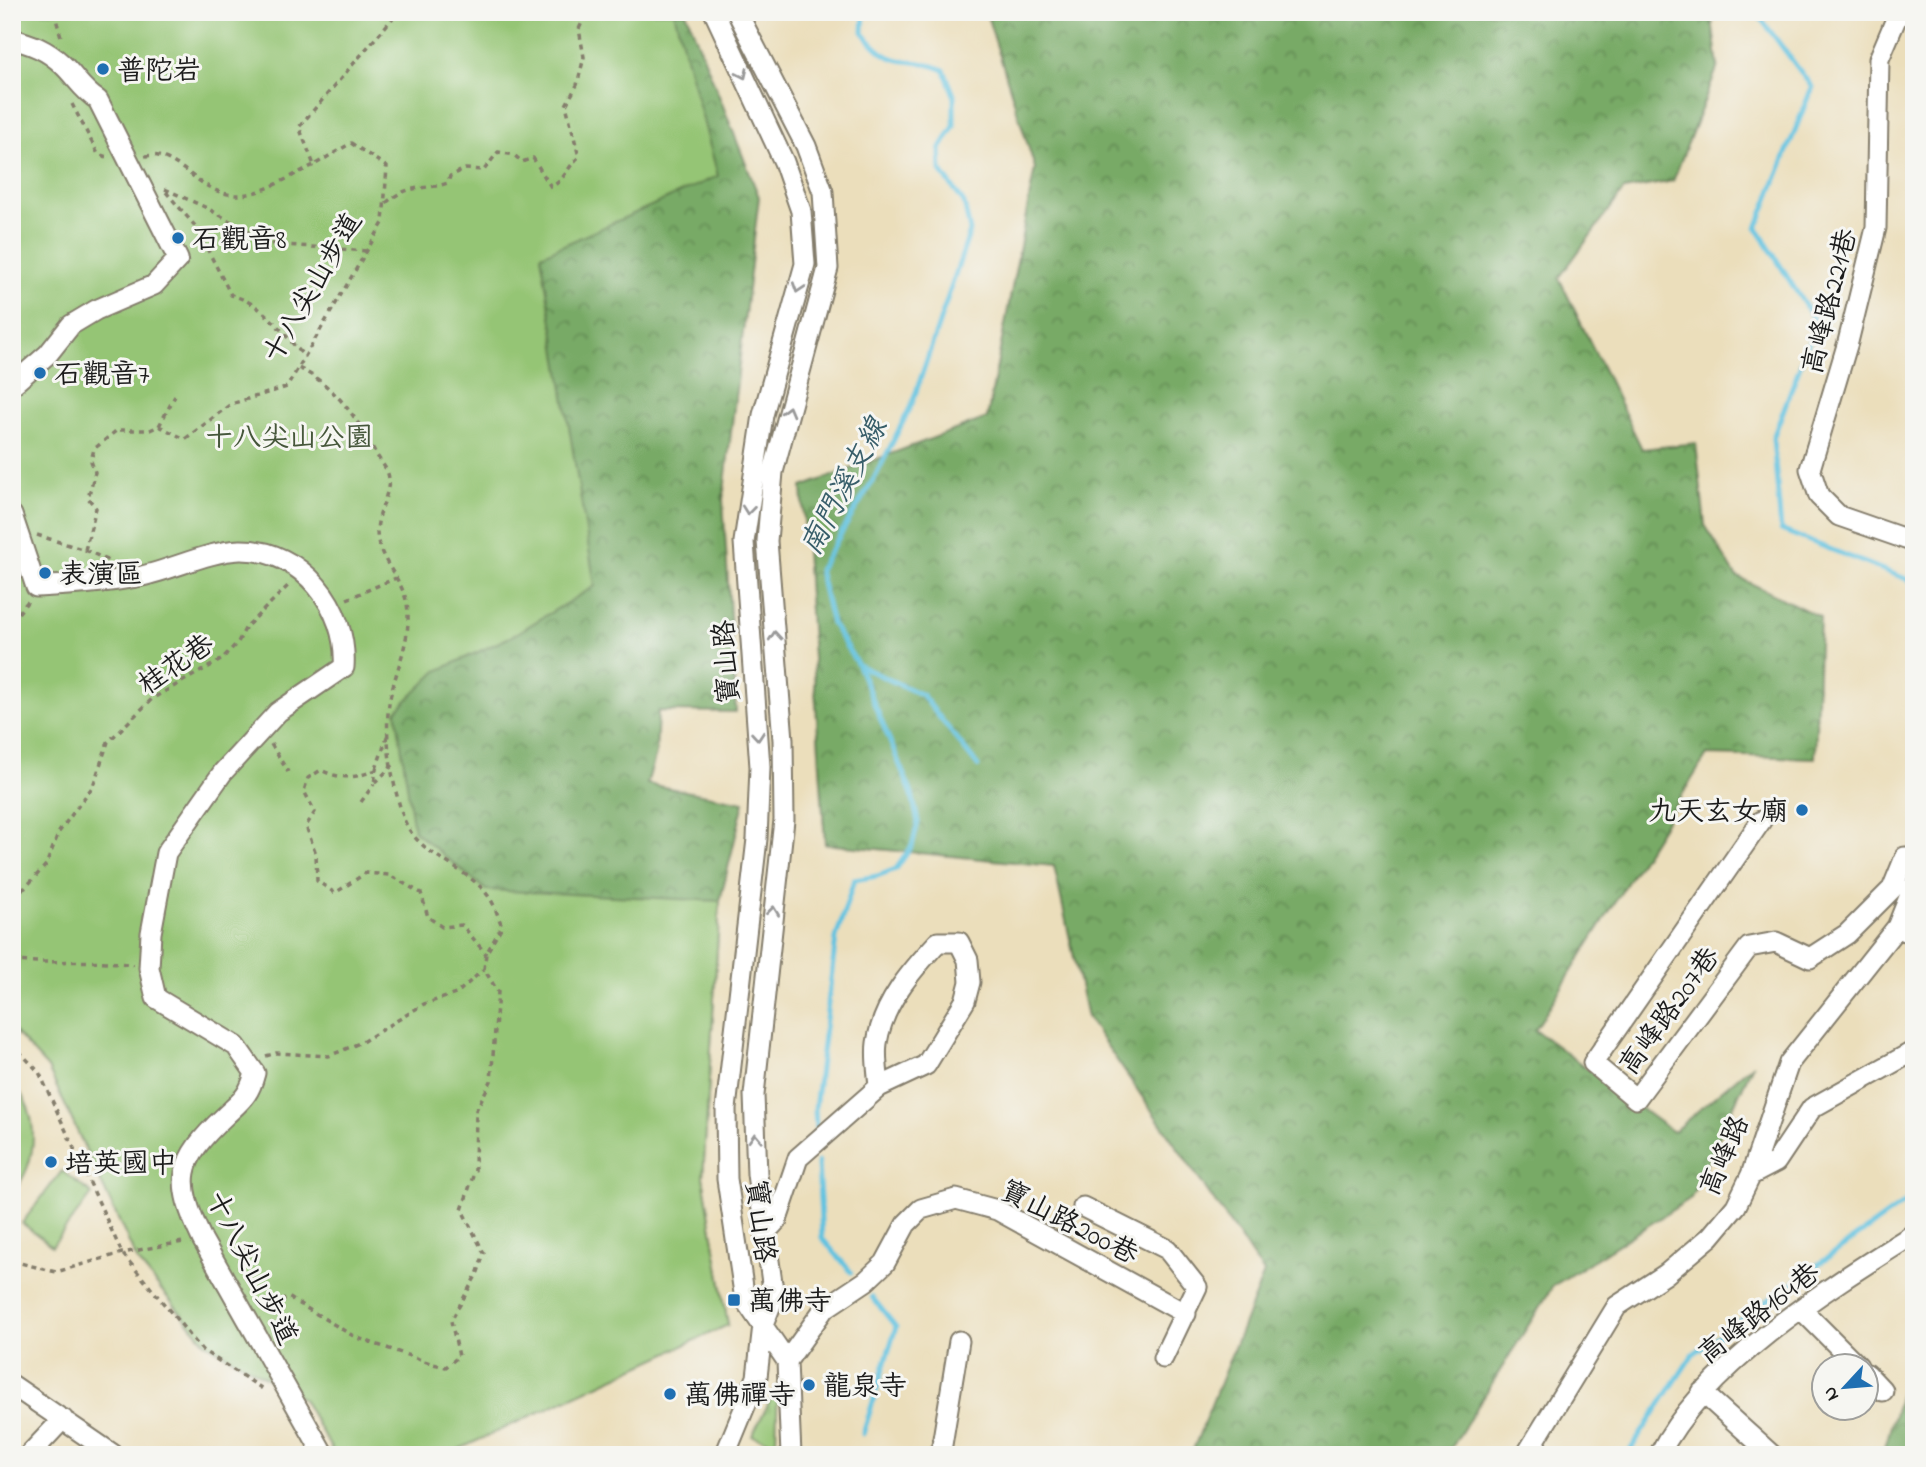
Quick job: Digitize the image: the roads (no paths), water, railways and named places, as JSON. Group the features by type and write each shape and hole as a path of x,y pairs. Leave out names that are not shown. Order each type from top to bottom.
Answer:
{"street":[{"name":"寶山路","path":"714,12 784,162 801,211 806,264 763,415 752,469 744,542 761,766 757,839 726,1109 727,1165 745,1300 763,1325"},
{"name":"寶山路","path":"725,1455 757,1377 763,1325 774,1297 757,1174 754,1096 784,820 783,740 767,541 772,472 828,268 828,231 822,192 806,146 737,12"},
{"name":"高峰路221巷","path":"1899,12 1879,59 1876,228 1848,342 1810,469 1819,496 1839,516 1914,542"},
{"path":"12,39 37,45 63,65 84,92 98,100 178,259 154,285 96,310 71,325 48,354 12,385"},
{"name":"十八尖山步道","path":"15,522 24,558 36,587 142,576 238,550 283,557 332,604 345,644 344,667 278,712 223,772 166,853 151,933 149,968 156,998 242,1054 255,1073 250,1093 209,1132 184,1171 186,1206 250,1327 324,1455"},
{"name":"高峰路207巷","path":"1761,821 1593,1063 1636,1099 1749,947 1776,942 1810,958 1847,934 1892,889 1905,857 1914,857"},
{"name":"高峰路","path":"1526,1455 1617,1306 1665,1274 1710,1237 1736,1206 1751,1175 1789,1063 1905,931 1914,885"},
{"path":"765,1233 777,1220 798,1158 879,1087 926,1065 965,1001 970,982 968,960 959,942 938,942 907,975 890,1006 877,1043 879,1087"},
{"path":"1751,1175 1776,1162 1812,1108 1914,1051"},
{"name":"寶山路200巷","path":"787,1361 824,1309 866,1281 885,1264 906,1224 921,1209 956,1199 997,1210 1186,1314"},
{"name":"寶山路200巷","path":"1083,1207 1167,1249 1197,1287 1163,1358"},
{"name":"高峰路164巷","path":"1659,1455 1674,1425 1702,1392 1801,1309 1914,1234"},
{"path":"1801,1309 1844,1352"},
{"path":"763,1325 787,1361 793,1454"},
{"path":"936,1455 941,1451 959,1341"},
{"path":"12,1385 114,1455"},
{"path":"1702,1392 1772,1455"},
{"path":"29,1455 63,1419"}],"waterway":[{"name":"南門溪支線","path":"816,1128 815,1109 836,938 854,880 896,869 912,846 918,822 912,794 858,665 832,624 819,570 875,477 912,404 970,231 964,203 941,171 940,149 954,126 954,95 944,70 884,54 863,33 864,12"},
{"path":"1756,12 1812,87 1757,228 1816,323 1773,438 1781,530 1914,582"},
{"path":"858,665 922,695 978,766"},
{"name":"南門溪支線","path":"818,1162 822,1238 851,1272"},
{"path":"1627,1455 1693,1354 1914,1196"},
{"name":"南門溪支線","path":"863,1434 896,1327 872,1297"}],"place":[{"name":"普陀岩","path":"103,69"},
{"name":"石觀音8","path":"178,238"},
{"name":"石觀音7","path":"40,373"},
{"name":"表演區","path":"45,573"},
{"name":"九天玄女廟","path":"1802,810"},
{"name":"培英國中","path":"51,1162"},
{"name":"萬佛寺","path":"734,1300"},
{"name":"龍泉寺","path":"809,1385"},
{"name":"萬佛禪寺","path":"670,1394"}],"park label":[{"name":"十八尖山公園","path":"289,436"}]}
